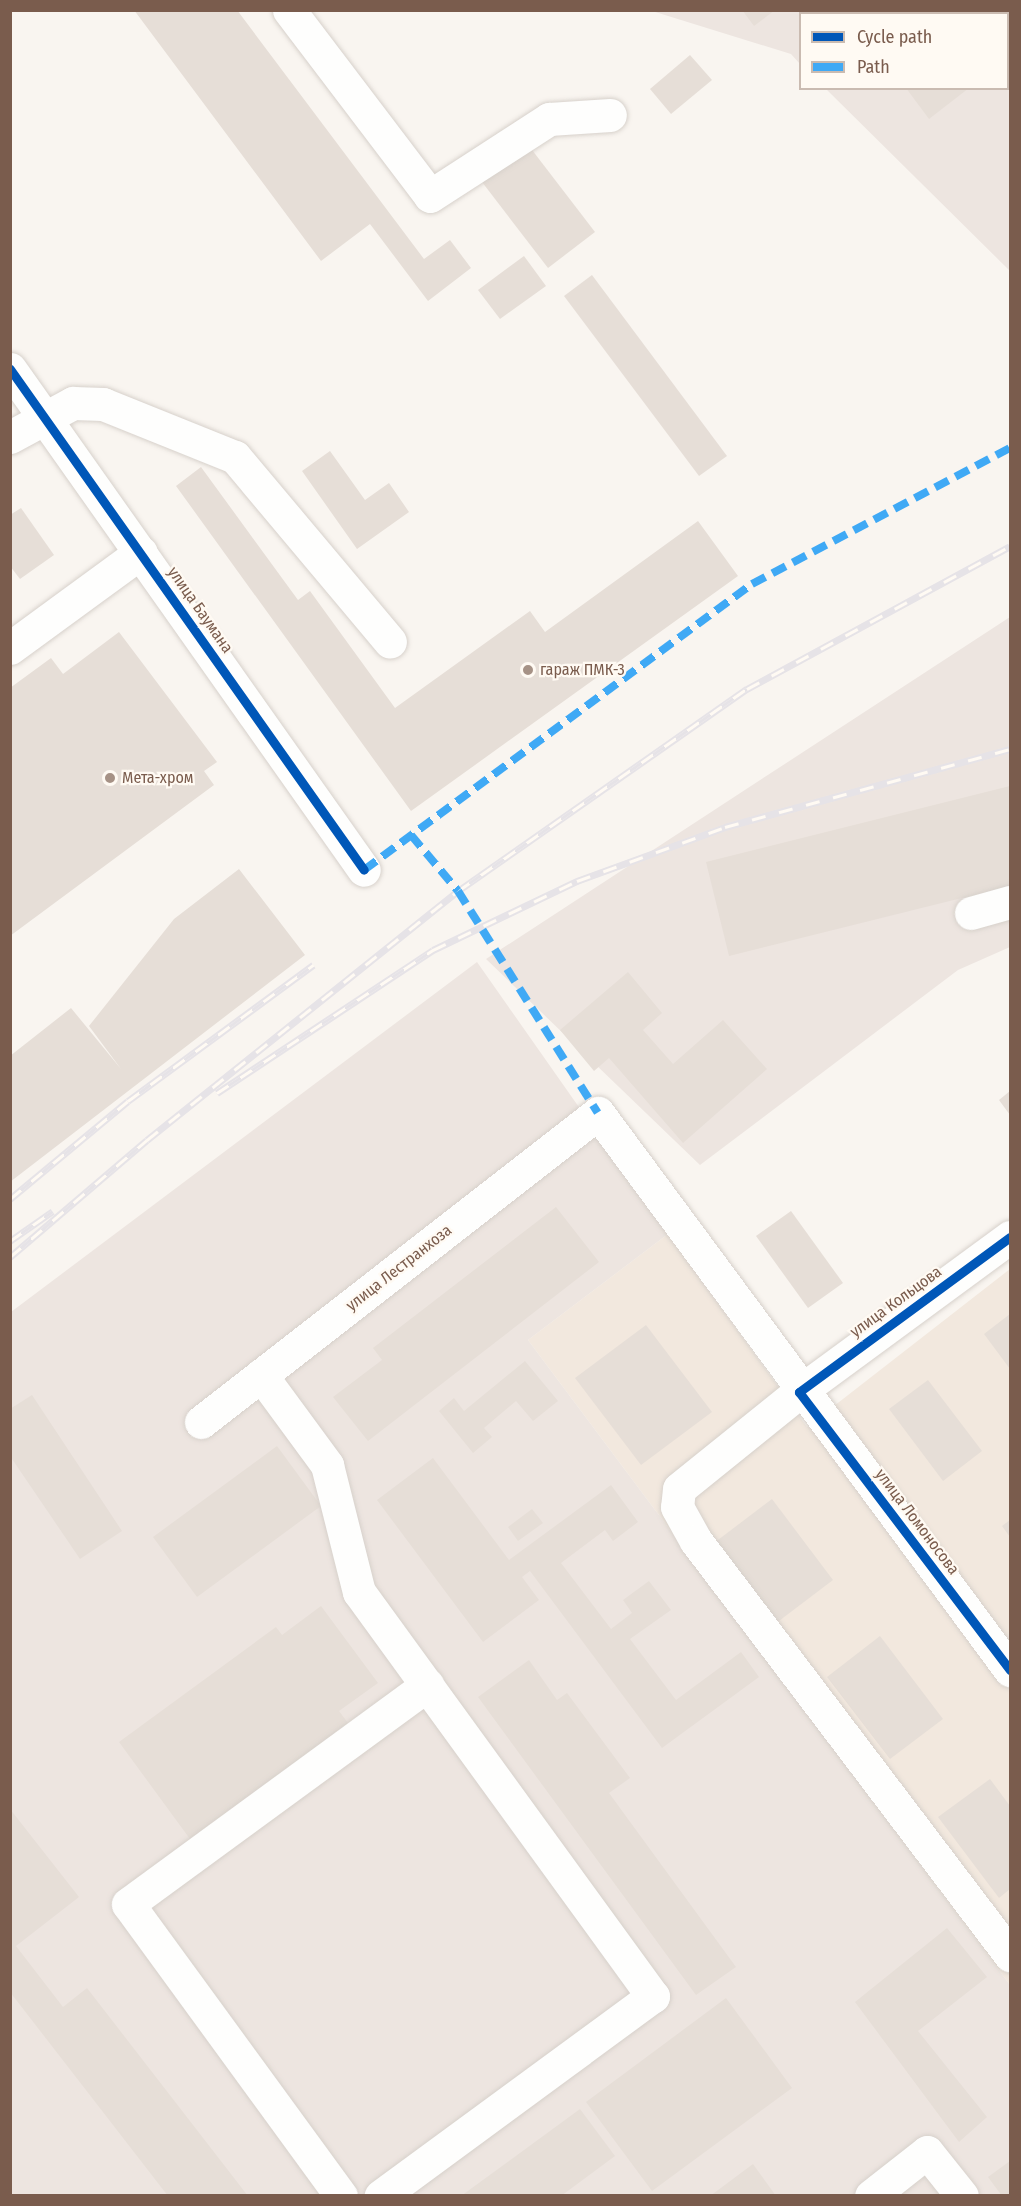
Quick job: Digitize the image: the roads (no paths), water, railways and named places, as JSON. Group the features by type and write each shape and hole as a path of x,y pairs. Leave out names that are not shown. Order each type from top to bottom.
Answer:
{"street":[{"path":"289,10 430,195 549,119 610,115"},
{"name":"улица Баумана","path":"10,369 364,870"},
{"path":"10,437 44,415 73,403 103,404 236,457 390,642"},
{"path":"10,648 141,552"},
{"path":"971,913 1011,902"},
{"name":"улица Лестранхоза","path":"201,1422 598,1113"},
{"name":"улица Ломоносова","path":"598,1113 800,1392 1011,1670"},
{"name":"улица Кольцова","path":"1011,1237 800,1392 679,1489 677,1507 696,1541 1011,1955"},
{"path":"261,1375 327,1465 359,1592 653,1996 381,2196"},
{"path":"341,2196 128,1904 427,1685"},
{"path":"871,2196 927,2152 962,2196"}],"railway":[{"path":"10,1257 147,1140 458,891 747,689 1010,546"},
{"path":"217,1093 433,950 577,881 725,827 1010,749"},
{"path":"10,1199 128,1101 313,965"},
{"path":"10,1241 53,1211"}],"place":[{"name":"гараж ПМК-3","path":"528,670"},
{"name":"Мета-хром","path":"110,778"}]}
